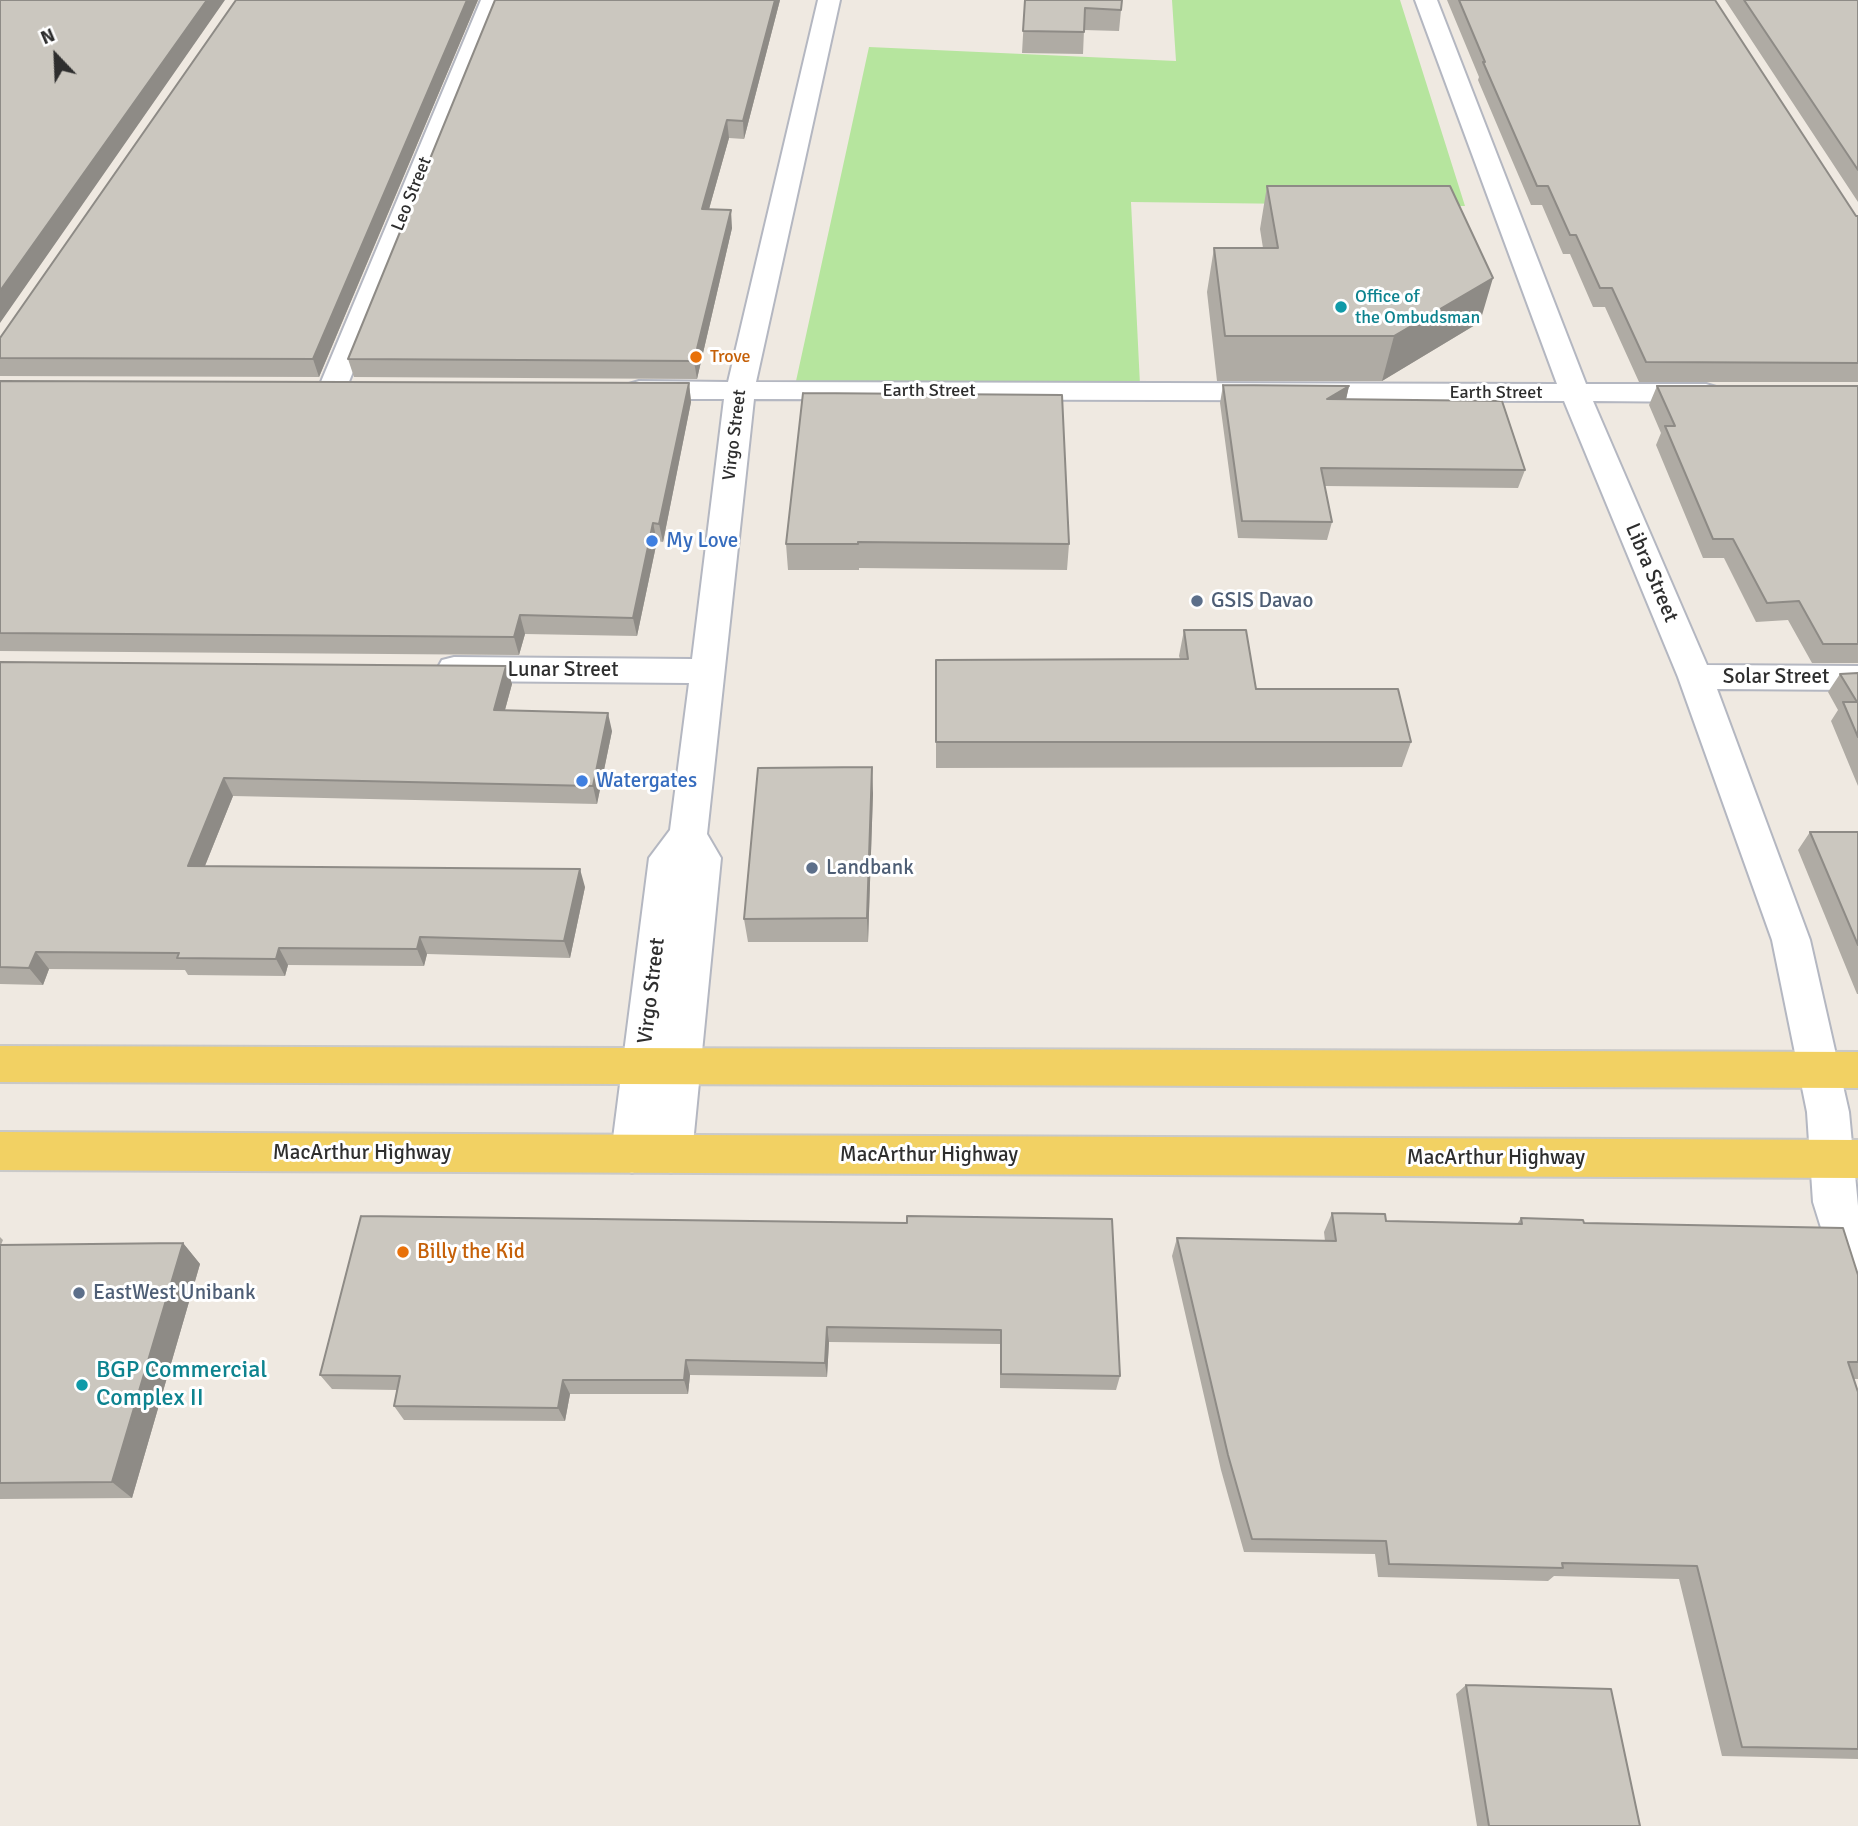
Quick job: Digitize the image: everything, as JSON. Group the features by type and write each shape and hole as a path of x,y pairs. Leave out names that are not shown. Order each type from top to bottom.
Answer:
{"main road":[{"path":"0,1065 1838,1070"},
{"name":"MacArthur Highway","path":"0,1151 1845,1159"}],"street":[{"name":"Leo Street","path":"331,389 492,0"},
{"name":"Virgo Street","path":"651,1154 661,1067 702,858 688,835 740,390 829,0"},
{"name":"Libra Street","path":"1426,0 1575,393 1695,677 1838,1070 1828,1112 1845,1159 1835,1202 1858,1280"},
{"name":"Earth Street","path":"617,390 1737,394"},
{"name":"Lunar Street","path":"430,669 707,671"},
{"name":"Solar Street","path":"1695,677 1858,678"}],"green space":[{"path":"1172,0 1400,0 1465,206 1131,202 1140,385 796,381 869,47 1176,61"}],"building":[{"path":"0,0 207,0 0,291"},
{"path":"236,0 467,0 313,359 0,358 0,338"},
{"path":"495,0 775,0 743,121 727,120 702,209 731,210 694,361 348,359"},
{"path":"1025,0 1122,0 1121,10 1085,8 1084,32 1023,31"},
{"path":"1459,0 1715,0 1858,216 1858,363 1646,362 1612,288 1600,288 1576,235 1570,235 1548,186 1537,186"},
{"path":"1744,0 1858,0 1858,170"},
{"name":"Office of the Ombudsman","path":"1267,186 1450,186 1493,278 1394,336 1225,336 1214,248 1278,248"},
{"path":"0,381 689,383 659,524 653,523 633,618 520,615 514,637 0,633"},
{"path":"1223,385 1349,386 1327,399 1502,401 1525,470 1321,468 1332,522 1242,521"},
{"path":"1657,386 1858,386 1858,644 1823,644 1799,601 1767,603 1733,539 1713,539 1665,426 1675,426"},
{"path":"803,393 1062,395 1069,544 786,544"},
{"path":"1184,630 1246,630 1256,689 1398,689 1411,742 936,742 936,660 1188,659"},
{"path":"0,662 506,666 494,710 608,713 593,786 224,778 188,866 580,869 564,941 420,937 417,949 279,948 276,959 177,958 179,953 36,952 29,968 0,967"},
{"path":"1858,673 1858,737 1843,702 1857,702 1840,674"},
{"name":"Landbank","path":"872,767 867,918 744,919 758,768"},
{"path":"1810,832 1858,832 1858,945"},
{"path":"1332,1213 1385,1214 1386,1221 1522,1224 1521,1218 1583,1220 1584,1223 1843,1228 1858,1275 1858,1362 1848,1362 1858,1392 1858,1749 1742,1747 1697,1566 1562,1563 1563,1568 1389,1564 1386,1541 1252,1539 1228,1455 1177,1238 1336,1241"},
{"path":"361,1216 907,1223 907,1216 1112,1219 1120,1376 1001,1374 1001,1330 827,1327 825,1363 686,1360 684,1380 563,1380 558,1408 394,1406 400,1376 320,1375"},
{"name":"BGP Commercial Complex II","path":"183,1243 112,1482 0,1483 0,1245"},
{"path":"1466,1685 1611,1689 1640,1826 1489,1826"}],"place":[{"name":"Office of the Ombudsman","path":"1341,307"},
{"name":"Trove","path":"696,357"},
{"name":"My Love","path":"652,541"},
{"name":"GSIS Davao","path":"1197,601"},
{"name":"Watergates","path":"582,781"},
{"name":"Landbank","path":"812,868"},
{"name":"Billy the Kid","path":"403,1252"},
{"name":"EastWest Unibank","path":"79,1293"},
{"name":"BGP Commercial Complex II","path":"82,1385"}]}
